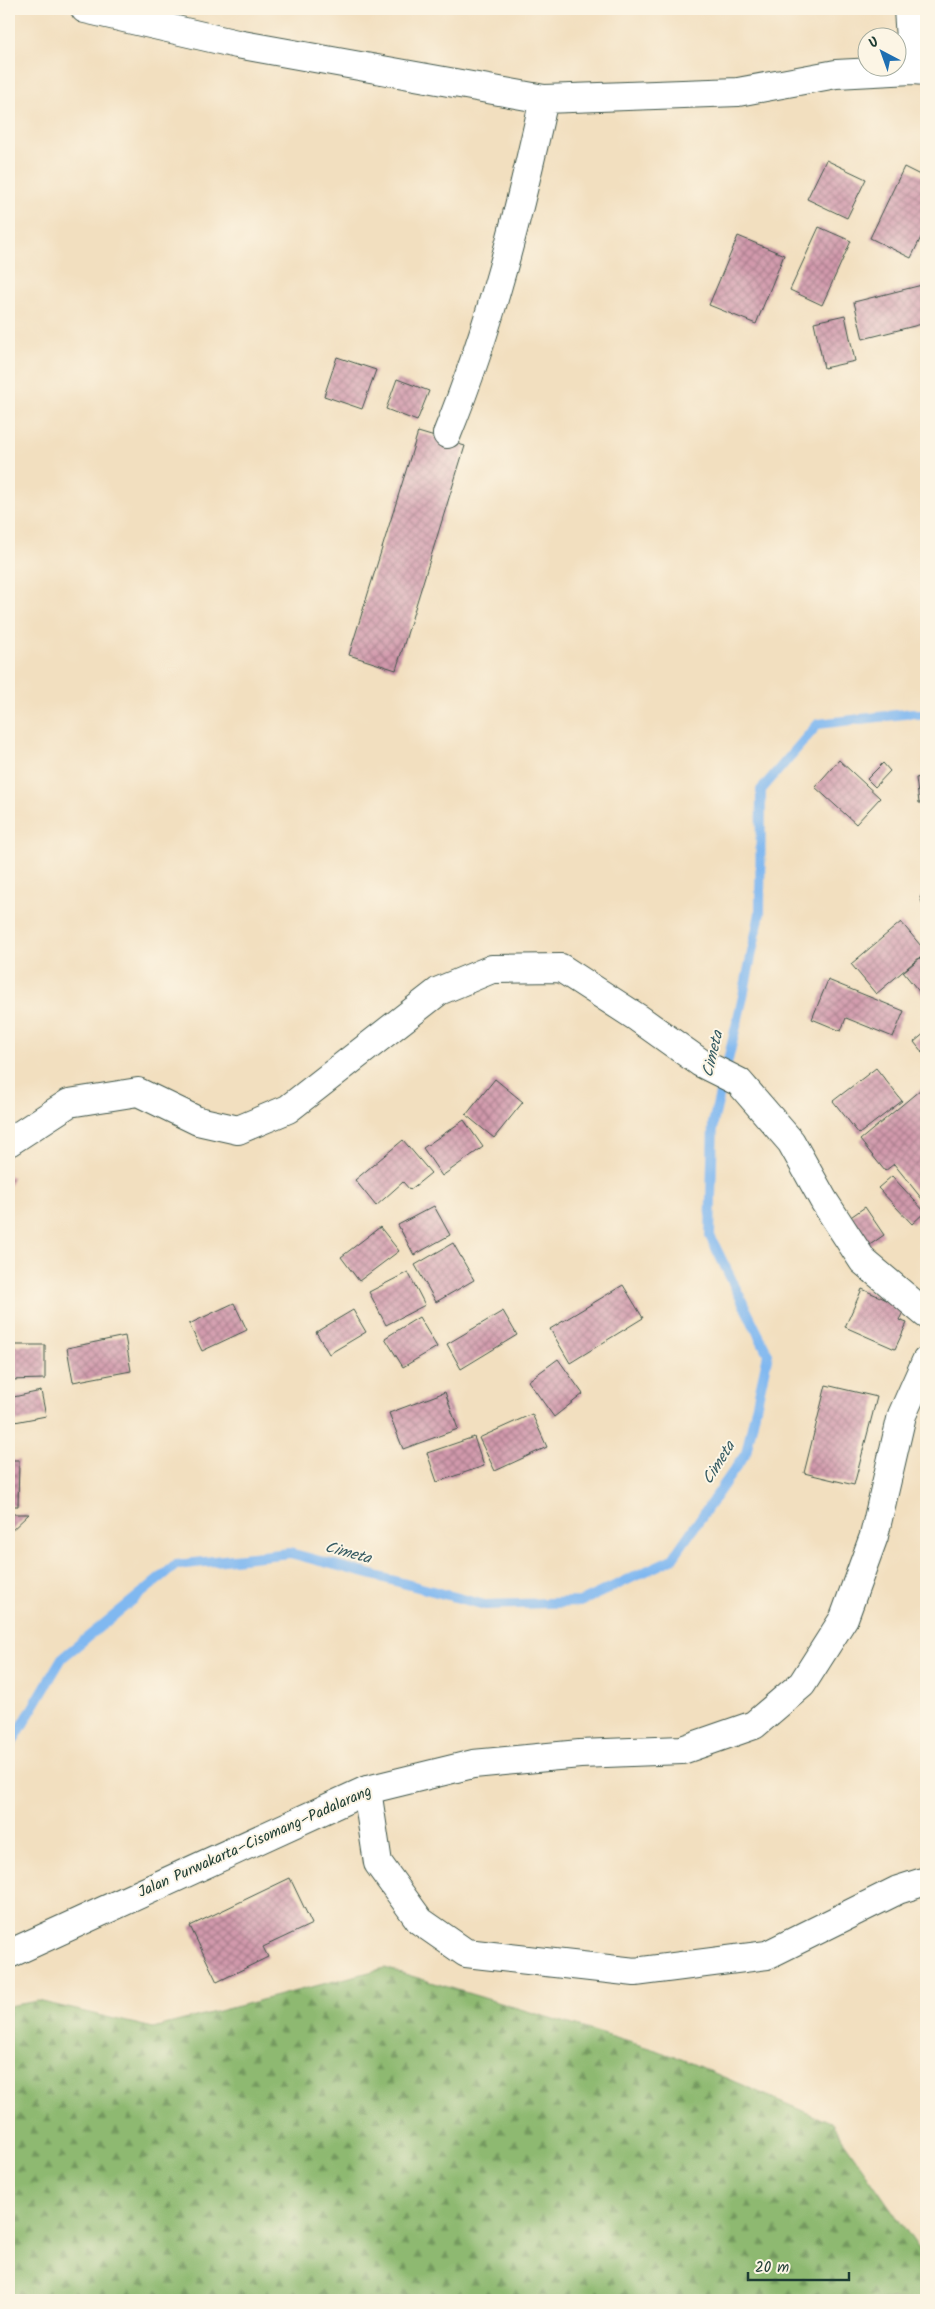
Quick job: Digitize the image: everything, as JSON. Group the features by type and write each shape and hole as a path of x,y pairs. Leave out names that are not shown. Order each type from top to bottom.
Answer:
{"main road":[{"path":"86,9 236,44 544,99 738,92 836,74 919,71 908,9"},
{"path":"447,434 480,349 529,168 544,99"},
{"path":"9,1142 70,1103 138,1092 198,1121 238,1130 288,1109 439,991 492,969 561,968 638,1018 701,1063 739,1082 791,1142 824,1201 863,1261 926,1314"},
{"name":"Jalan Purwakarta–Cisomang–Padalarang","path":"9,1954 367,1790 473,1764 580,1754 682,1750 754,1726 802,1684 844,1618 874,1536 902,1416 926,1360"},
{"path":"367,1790 378,1863 420,1921 466,1953 635,1972 767,1955 898,1890 926,1881"}],"green space":[{"path":"385,1968 672,2055 831,2123 926,2259 926,2300 9,2300 9,2006 38,2001 153,2028"}],"building":[{"path":"826,160 866,179 847,218 807,199"},
{"path":"904,167 926,178 926,232 924,231 911,258 870,238"},
{"path":"819,227 851,241 822,305 790,290"},
{"path":"738,236 784,255 756,324 709,305"},
{"path":"926,284 926,323 863,339 854,302"},
{"path":"845,315 855,361 824,368 814,322"},
{"path":"337,357 376,370 362,409 324,396"},
{"path":"397,379 429,391 417,421 386,409"},
{"path":"418,432 465,446 396,670 349,655"},
{"path":"839,760 880,798 856,824 815,787"},
{"path":"883,763 890,771 875,787 867,779"},
{"path":"926,776 926,803 919,803 916,778"},
{"path":"926,895 926,914 920,897"},
{"path":"901,922 926,952 876,994 851,964"},
{"path":"926,953 926,1000 903,972"},
{"path":"828,980 904,1011 893,1037 846,1018 841,1031 812,1019"},
{"path":"926,1032 926,1057 914,1042"},
{"path":"876,1068 902,1101 859,1134 833,1101"},
{"path":"495,1079 523,1102 494,1138 466,1115"},
{"path":"926,1085 926,1204 894,1164 885,1171 860,1140"},
{"path":"464,1120 483,1147 442,1176 423,1148"},
{"path":"403,1140 431,1173 410,1190 403,1182 376,1206 355,1180"},
{"path":"9,1175 13,1177 9,1188"},
{"path":"892,1176 925,1212 912,1224 878,1188"},
{"path":"434,1206 450,1235 414,1255 398,1225"},
{"path":"865,1207 884,1235 864,1249 845,1221"},
{"path":"380,1227 399,1251 359,1281 341,1257"},
{"path":"453,1243 474,1280 436,1302 415,1265"},
{"path":"408,1272 425,1305 386,1325 369,1292"},
{"path":"623,1285 643,1318 570,1363 550,1329"},
{"path":"862,1289 905,1308 899,1320 907,1323 895,1349 845,1327"},
{"path":"234,1303 247,1330 202,1351 189,1324"},
{"path":"353,1310 366,1332 329,1354 316,1332"},
{"path":"503,1311 517,1335 461,1369 447,1344"},
{"path":"419,1317 437,1347 403,1367 385,1338"},
{"path":"125,1336 131,1371 73,1382 67,1348"},
{"path":"9,1345 45,1345 45,1379 9,1380"},
{"path":"558,1359 583,1394 554,1417 528,1381"},
{"path":"826,1385 877,1397 854,1485 804,1473"},
{"path":"41,1391 46,1416 15,1422 9,1398"},
{"path":"445,1392 458,1429 403,1449 389,1413"},
{"path":"532,1414 547,1447 495,1471 479,1438"},
{"path":"474,1437 484,1466 437,1482 427,1453"},
{"path":"9,1460 19,1460 18,1506 9,1506"},
{"path":"9,1514 29,1514 9,1533"},
{"path":"290,1878 312,1924 263,1947 268,1957 217,1982 190,1926"}],"waterway":[{"name":"Cimeta","path":"9,1748 62,1658 176,1565 290,1553 485,1605 580,1602 672,1559 746,1453 768,1354 710,1236 713,1123 742,1001 760,913 761,790 818,724 913,713 926,716"}]}
